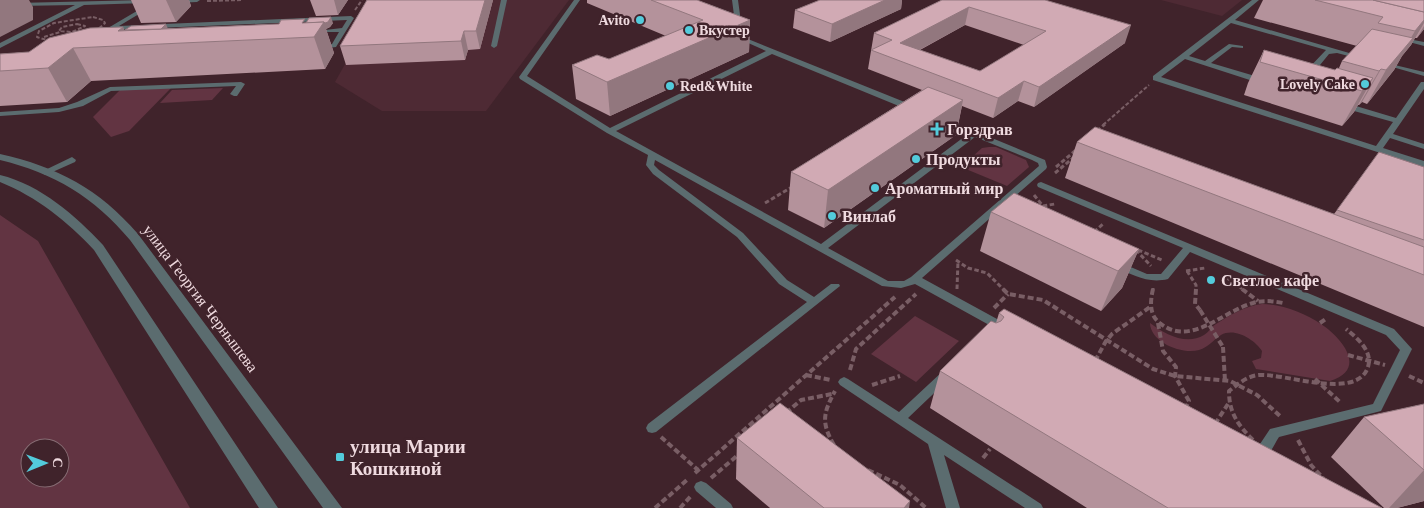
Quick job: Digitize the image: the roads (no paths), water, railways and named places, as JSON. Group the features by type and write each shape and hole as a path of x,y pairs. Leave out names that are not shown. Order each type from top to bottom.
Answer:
{"street":[{"name":"улица Георгия Чернышева","path":"0,157 45,172 80,188 98,201 134,236 334,508"},
{"path":"0,178 40,196 58,208 82,228 99,248 269,508"}],"lane":[{"path":"165,1 197,0"},
{"path":"494,46 504,0"},
{"path":"577,0 523,77 610,131 886,284 917,283 957,302 1016,335"},
{"path":"736,0 740,38 924,113"},
{"path":"0,46 66,14 87,1"},
{"path":"8,4 87,1 157,2 102,30 351,18 334,46 311,47"},
{"path":"1257,2 1229,20 1156,78 1424,164"},
{"path":"1229,20 1364,58"},
{"path":"229,30 235,23"},
{"path":"194,30 199,24"},
{"path":"327,31 344,30"},
{"path":"1390,35 1424,44"},
{"path":"1206,64 1231,45 1241,47"},
{"path":"610,131 772,51"},
{"path":"1304,77 1328,52 1337,51"},
{"path":"1183,56 1267,82"},
{"path":"1373,60 1424,74"},
{"path":"0,114 59,110 80,104 110,89 241,84 234,94"},
{"path":"1378,149 1424,84"},
{"path":"1331,101 1397,121"},
{"path":"917,283 1043,167 1042,162 1035,158 940,120"},
{"path":"821,248 974,134"},
{"path":"1388,135 1424,147"},
{"path":"652,154 650,165 656,172 740,235 783,282 814,302"},
{"path":"45,172 72,160"},
{"path":"1036,189 1112,215 1390,332 1406,349 1377,408 1275,433 1254,464"},
{"path":"1112,262 1146,277 1154,283 1168,275 1189,247"},
{"path":"652,428 835,286"},
{"path":"987,336 999,325"},
{"path":"900,418 954,367"},
{"path":"844,382 1036,508"},
{"path":"934,441 953,508"},
{"path":"701,487 726,508"}],"place":[{"name":"Avito","path":"640,20"},
{"name":"Вкустер","path":"689,30"},
{"name":"Lovely Cake","path":"1365,84"},
{"name":"Red&White","path":"670,86"},
{"name":"Горздрав","path":"937,129"},
{"name":"Продукты","path":"916,159"},
{"name":"Ароматный мир","path":"875,188"},
{"name":"Винлаб","path":"832,216"},
{"name":"Светлое кафе","path":"1211,280"},
{"name":"улица Марии Кошкиной","path":"340,457"}]}
